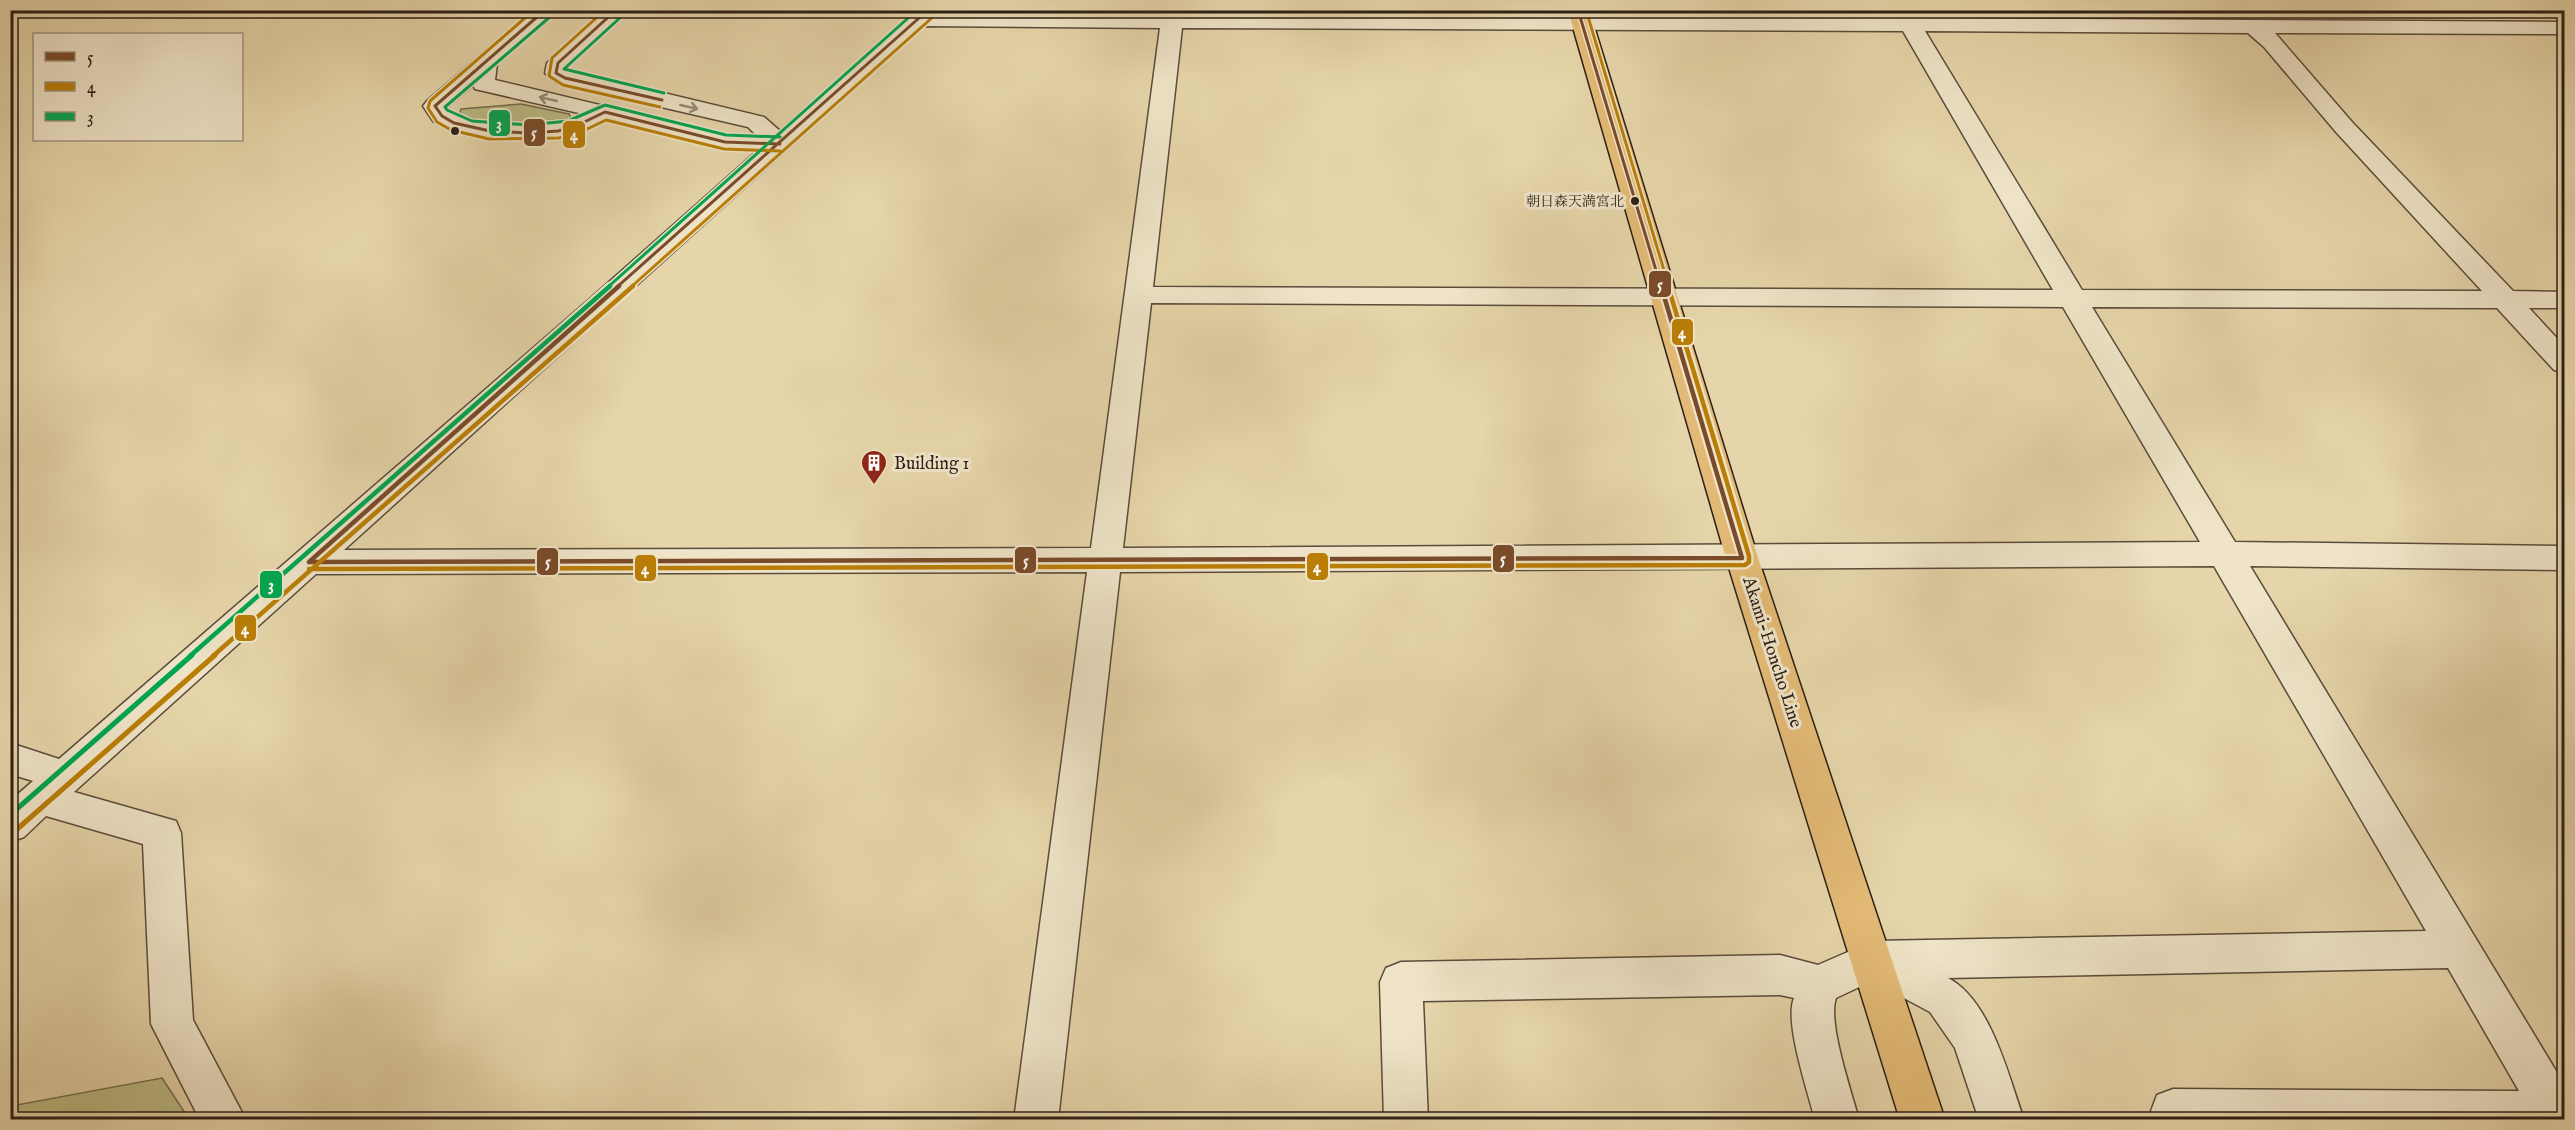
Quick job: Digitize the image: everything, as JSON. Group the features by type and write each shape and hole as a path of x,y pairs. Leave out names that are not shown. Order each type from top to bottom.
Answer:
{"main road":[{"name":"Akami-Honcho Line","path":"1580,17 1742,558 1923,1119"}],"street":[{"path":"546,10 435,106 437,111 444,120 457,126 511,133 558,131 582,125 605,112"},
{"path":"617,10 558,63 556,73 565,78 756,122 780,144"},
{"path":"2533,10 2558,28"},
{"path":"10,825 924,15 1172,22 1580,17 1906,18 2254,27 2558,28"},
{"path":"1906,18 2559,1116"},
{"path":"1036,1119 1172,22"},
{"path":"2254,27 2272,42 2344,126 2565,363"},
{"path":"486,64 483,84 725,142 780,144"},
{"path":"1138,295 2565,300"},
{"path":"309,562 1742,558 2224,554 2565,558"},
{"path":"10,758 54,788 162,833 172,1024 224,1119"},
{"path":"1406,1119 1401,982 1780,975 1820,985 1873,960 2459,949"},
{"path":"1873,960 1945,998 1973,1038 2002,1119"},
{"path":"1820,985 1811,1008 1816,1038 1838,1119"},
{"path":"2173,1111 2559,1116"}],"shaded area":[{"path":"521,104 569,114 571,118 514,125 459,117 461,109"},
{"path":"162,1078 189,1119 11,1119 11,1106"}],"transit line":[{"name":"4","path":"534,10 430,101 428,108 437,122 451,130 489,139 529,140 559,138 579,133 606,120 724,149 780,151"},
{"name":"5","path":"545,10 435,106 442,116 454,123 490,131 529,133 558,131 576,126 605,112 725,142 780,144"},
{"name":"4","path":"605,10 552,58 549,76 563,85 660,107"},
{"name":"5","path":"616,10 558,63 556,73 565,78 662,100"},
{"name":"3","path":"10,815 596,298 917,10"},
{"name":"5","path":"309,562 928,10"},
{"name":"5","path":"1578,10 1742,558"},
{"name":"4","path":"309,569 1745,565 1749,562 1749,556 1586,10"},
{"name":"3","path":"551,16 445,107 447,110 472,121 529,125 568,121 605,105 726,135 780,137"},
{"name":"3","path":"622,16 564,69 664,93"},
{"name":"4","path":"15,831 606,310 934,16"},
{"name":"5","path":"309,562 1742,558"}],"place":[{"name":"朝日森天満宮北","path":"1635,201"},
{"name":"Building 1","path":"874,486"}]}
